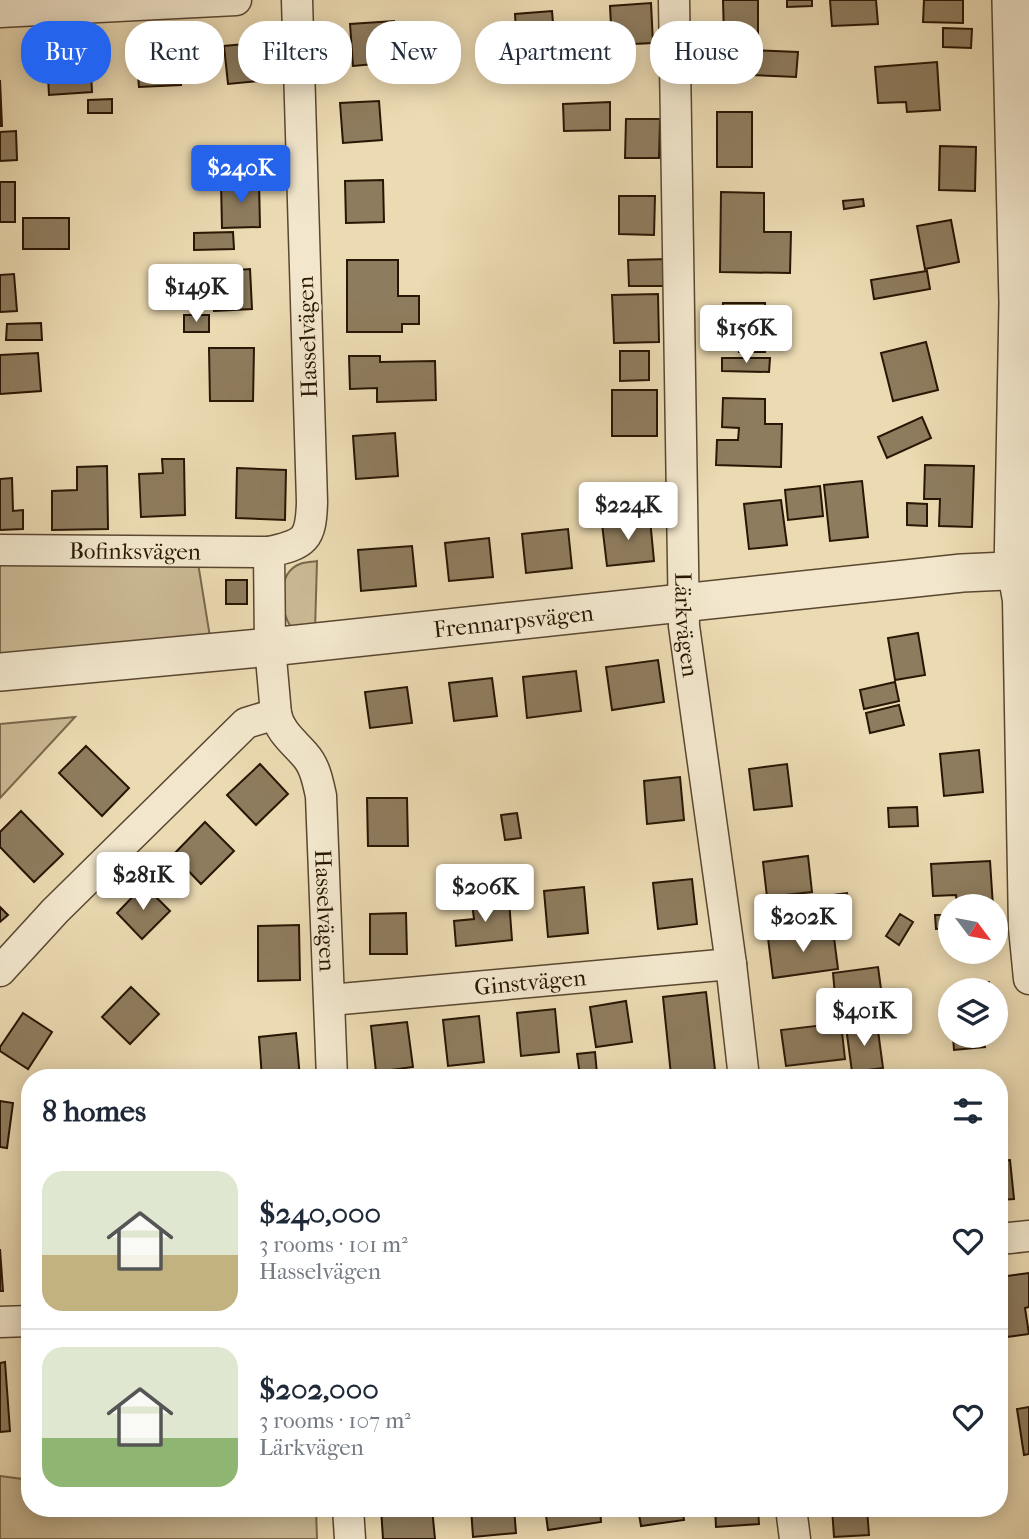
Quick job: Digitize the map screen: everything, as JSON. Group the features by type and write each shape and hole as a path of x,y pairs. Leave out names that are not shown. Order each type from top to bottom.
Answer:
{"street":[{"path":"0,12 236,0"},
{"name":"Hasselvägen","path":"269,552 295,546 304,538 311,525 297,0"},
{"name":"Lärkvägen","path":"674,0 682,602 743,1069"},
{"path":"1011,0 1023,301 1021,571 1018,600 1024,928 1029,979"},
{"name":"Bofinksvägen","path":"0,550 269,552"},
{"path":"0,971 55,911 246,723 276,714 270,647 269,552"},
{"name":"Frennarpsvägen","path":"0,672 270,647 962,573 1021,571"},
{"name":"Hasselvägen","path":"276,714 278,723 307,756 316,775 321,796 332,1069"},
{"name":"Ginstvägen","path":"330,1000 731,964"},
{"path":"1008,1238 1029,1236"},
{"path":"0,1322 21,1321"},
{"path":"349,1517 350,1539"},
{"path":"792,1517 795,1539"}],"shaded area":[{"path":"0,561 198,563 211,643 0,662"},
{"path":"317,561 315,631 291,627 284,612 282,593 287,575 300,564"},
{"path":"75,717 0,798 0,724"},
{"path":"0,1476 21,1479 21,1517 316,1517 317,1539 0,1539"}],"building":[{"path":"723,0 758,0 758,21 724,21"},
{"path":"787,0 812,0 812,6 787,7"},
{"path":"830,0 876,0 878,24 832,26"},
{"path":"924,0 963,0 963,23 923,22"},
{"path":"651,3 650,43 636,44 636,21 611,21 610,6"},
{"path":"552,11 553,21 515,21 515,14"},
{"path":"366,23 366,65 353,66 352,24"},
{"path":"943,28 972,29 971,48 943,47"},
{"path":"238,45 238,83 228,84 224,46"},
{"path":"763,51 798,52 796,77 763,76"},
{"path":"937,62 940,110 907,112 906,102 878,103 875,67"},
{"path":"0,80 2,126 0,126"},
{"path":"48,84 92,84 92,92 49,95"},
{"path":"139,84 181,85 139,87"},
{"path":"112,99 112,113 88,113 88,100"},
{"path":"379,101 382,140 343,143 340,103"},
{"path":"610,102 610,130 564,131 563,104"},
{"path":"717,112 752,112 752,167 717,167"},
{"path":"626,119 660,119 659,158 625,158"},
{"path":"16,131 17,160 0,161 0,132"},
{"path":"940,146 976,147 975,191 939,190"},
{"path":"383,180 384,222 346,223 345,181"},
{"path":"259,181 260,227 222,228 221,182"},
{"path":"0,182 15,182 15,222 0,222"},
{"path":"721,192 764,193 764,232 791,232 790,273 720,272"},
{"path":"619,196 655,196 654,235 619,234"},
{"path":"863,199 864,206 844,209 843,201"},
{"path":"23,218 69,218 69,249 23,249"},
{"path":"951,220 959,262 925,269 917,226"},
{"path":"233,232 234,249 194,250 194,233"},
{"path":"669,259 670,286 629,286 628,260"},
{"path":"347,260 398,260 398,296 419,296 419,324 402,324 402,332 347,332"},
{"path":"250,269 252,309 214,311 212,272"},
{"path":"927,271 930,289 874,299 871,280"},
{"path":"14,274 17,311 0,312 0,275"},
{"path":"658,294 659,342 614,343 612,295"},
{"path":"723,303 765,303 765,352 739,352 740,333 722,332"},
{"path":"184,315 209,315 209,332 184,332"},
{"path":"41,323 42,340 6,340 7,324"},
{"path":"926,342 938,390 893,401 881,353"},
{"path":"209,348 254,348 253,401 210,401"},
{"path":"620,351 649,351 649,380 620,381"},
{"path":"38,353 41,391 0,394 0,355"},
{"path":"349,356 380,356 380,362 435,361 436,400 377,402 377,388 350,389"},
{"path":"722,358 770,358 769,372 722,371"},
{"path":"612,390 657,390 657,436 612,436"},
{"path":"723,398 765,399 765,424 782,424 781,467 716,465 717,440 738,440 739,428 722,427"},
{"path":"922,417 931,438 887,458 878,437"},
{"path":"395,433 398,476 356,479 353,436"},
{"path":"162,459 184,459 185,515 141,517 139,474 163,473"},
{"path":"925,465 974,466 972,527 939,526 940,499 924,499"},
{"path":"107,466 108,529 52,530 52,491 77,490 77,467"},
{"path":"237,468 286,470 285,520 236,518"},
{"path":"12,478 13,511 23,510 23,529 0,530 0,479"},
{"path":"862,481 868,537 830,541 824,485"},
{"path":"820,486 823,516 788,520 785,490"},
{"path":"781,500 787,545 749,549 744,504"},
{"path":"907,503 927,504 927,526 907,525"},
{"path":"650,519 654,561 607,566 602,524"},
{"path":"568,529 572,568 526,573 522,534"},
{"path":"489,538 493,577 449,581 445,543"},
{"path":"412,546 416,586 361,591 358,550"},
{"path":"226,580 247,580 247,604 226,604"},
{"path":"918,633 925,675 895,680 888,638"},
{"path":"658,660 664,702 612,710 606,667"},
{"path":"576,671 581,711 527,718 523,677"},
{"path":"492,678 497,716 454,721 449,683"},
{"path":"895,682 899,701 864,709 860,690"},
{"path":"407,687 412,723 370,728 365,692"},
{"path":"899,705 904,725 870,733 866,713"},
{"path":"86,746 129,788 102,816 59,773"},
{"path":"979,750 983,792 944,796 940,754"},
{"path":"260,764 288,794 256,825 227,795"},
{"path":"787,764 792,806 754,810 749,769"},
{"path":"680,777 684,820 647,824 644,781"},
{"path":"367,798 407,798 408,846 368,846"},
{"path":"917,807 918,826 889,827 888,808"},
{"path":"21,811 63,854 34,882 0,847 0,832"},
{"path":"517,813 521,838 505,840 501,815"},
{"path":"205,822 234,851 201,884 173,855"},
{"path":"808,856 812,892 767,897 763,862"},
{"path":"990,861 992,894 933,896 931,864"},
{"path":"692,879 697,924 658,929 653,883"},
{"path":"144,885 170,911 142,939 117,913"},
{"path":"584,887 588,933 548,937 544,891"},
{"path":"847,893 849,908 819,912 817,897"},
{"path":"509,900 512,940 456,946 454,921 474,919 472,903"},
{"path":"0,907 8,915 0,922"},
{"path":"406,913 407,954 370,954 370,914"},
{"path":"900,914 913,922 899,945 886,936"},
{"path":"935,915 938,915 938,929"},
{"path":"299,925 300,980 258,981 258,926"},
{"path":"833,930 838,969 773,978 768,938"},
{"path":"878,967 881,989 835,995 833,973"},
{"path":"131,987 159,1014 130,1044 102,1017"},
{"path":"706,992 715,1069 670,1069 663,997"},
{"path":"626,1001 632,1042 596,1047 590,1007"},
{"path":"555,1009 559,1052 521,1056 517,1013"},
{"path":"23,1013 52,1032 28,1069 0,1051"},
{"path":"479,1016 484,1062 448,1066 443,1020"},
{"path":"407,1022 413,1067 376,1069 371,1026"},
{"path":"841,1023 845,1059 786,1066 781,1030"},
{"path":"877,1023 883,1068 852,1069 846,1027"},
{"path":"296,1033 299,1069 261,1069 259,1037"},
{"path":"595,1052 597,1069 579,1069 577,1054"},
{"path":"0,1101 13,1103 7,1148 0,1147"},
{"path":"1010,1160 1014,1199 1008,1199"},
{"path":"0,1249 3,1291 0,1291"},
{"path":"1029,1273 1029,1307 1025,1308 1029,1334 1008,1337 1008,1276"},
{"path":"5,1362 10,1431 0,1432 0,1363"},
{"path":"1029,1407 1029,1454 1024,1455 1017,1409"},
{"path":"382,1517 433,1517 435,1539 383,1539"},
{"path":"472,1517 515,1517 516,1533 473,1537"},
{"path":"546,1517 601,1517 601,1522 548,1530"},
{"path":"640,1517 684,1517 684,1520 641,1526"},
{"path":"715,1517 759,1517 759,1524 716,1527"},
{"path":"833,1517 868,1517 869,1535 834,1537"}]}
